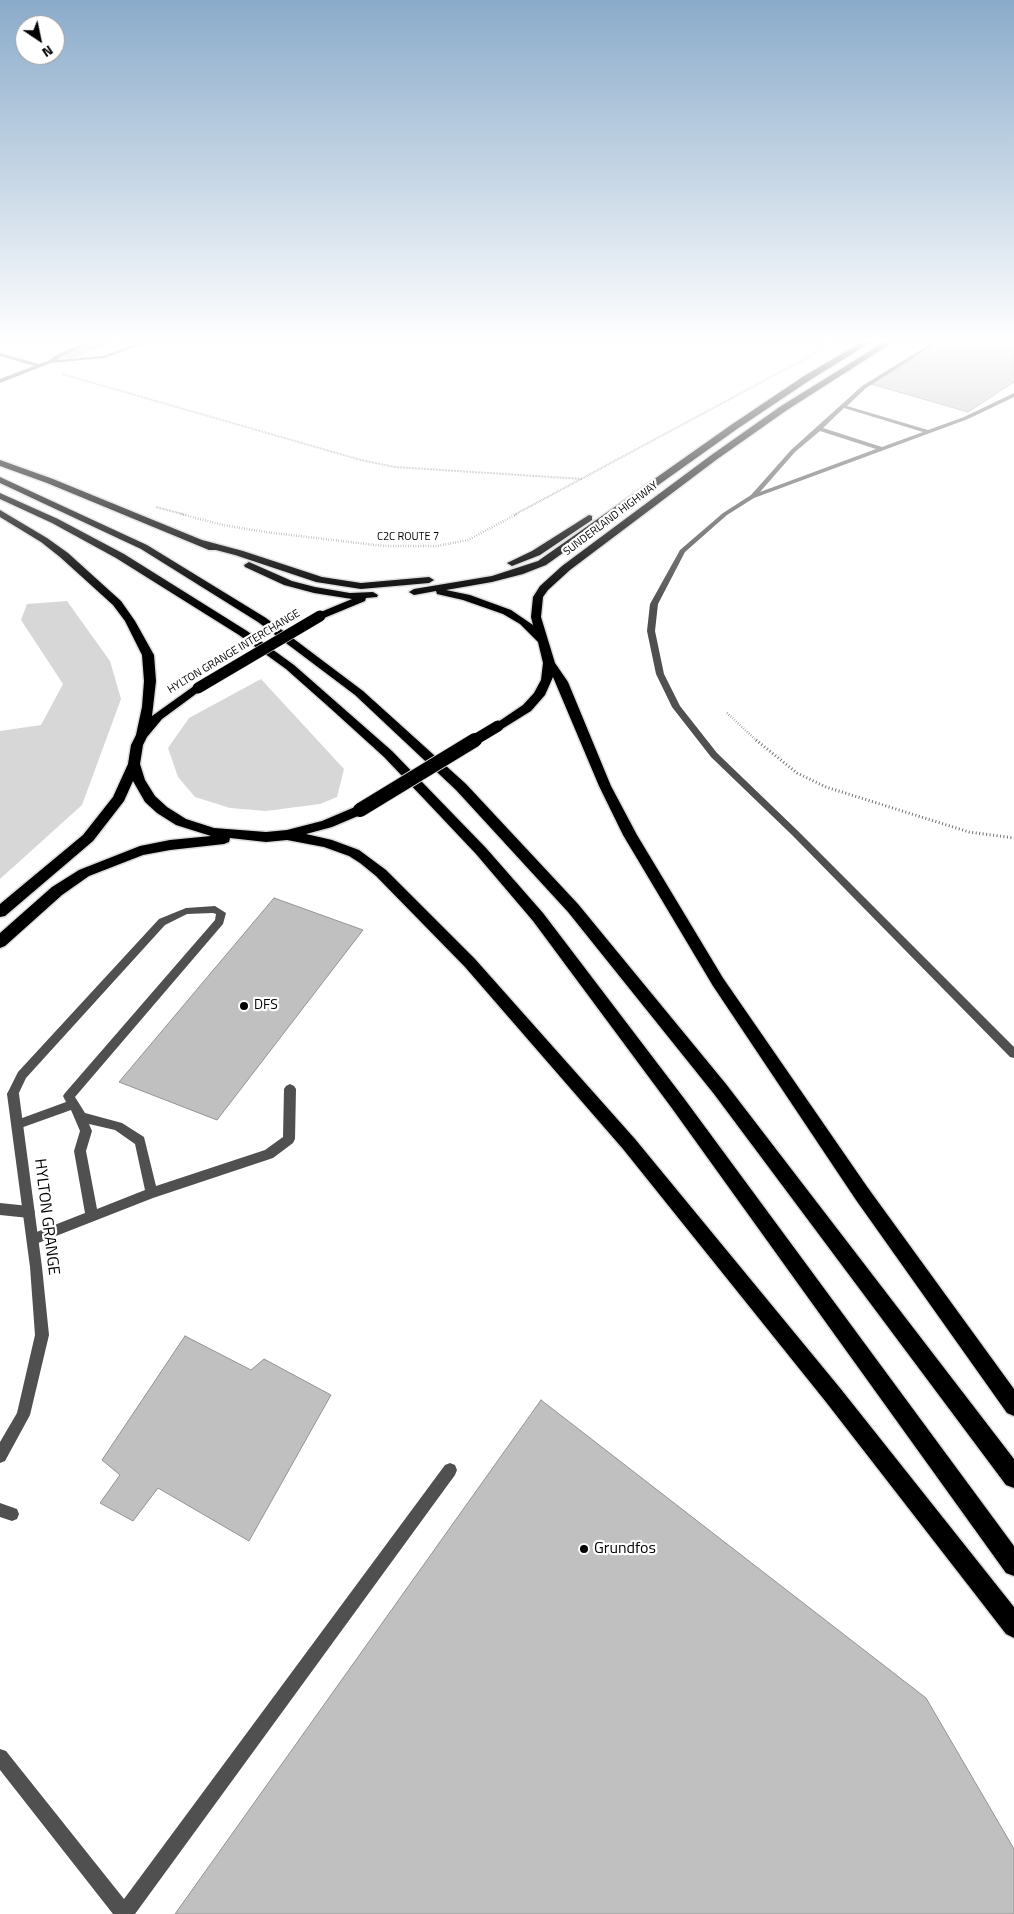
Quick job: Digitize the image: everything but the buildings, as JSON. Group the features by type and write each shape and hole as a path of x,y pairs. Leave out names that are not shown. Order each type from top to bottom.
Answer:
{"highway":[{"name":"SUNDERLAND HIGHWAY","path":"414,592 492,579 519,572 542,563 730,430"},
{"name":"SUNDERLAND HIGHWAY","path":"752,430 552,579 538,598 536,605 536,617 542,641 550,663 562,682 605,786 630,835 718,982 862,1194 1014,1406"},
{"path":"203,543 320,580 340,584 386,585 488,572 536,553 651,475 691,457"},
{"path":"0,463 203,543 288,583 332,594 350,596 377,595"},
{"path":"0,480 144,547 262,620 359,693 461,787 573,908 720,1089 1014,1477"},
{"path":"0,496 54,521 120,556 182,593 243,633 290,667 334,705 388,754 430,796 538,917 682,1110 1014,1565"},
{"path":"0,513 44,540 64,555 117,603 130,621 148,655 150,681 148,707 141,736"},
{"name":"HYLTON GRANGE INTERCHANGE","path":"0,912 88,838 104,821 119,798 134,764 141,736 158,716 198,688 320,616 349,603 377,595 446,592 489,604 524,622 542,641"},
{"path":"0,942 57,891 84,873 140,851 201,841 287,835 327,824 360,810 527,708 539,695 547,680 550,663"},
{"path":"134,764 143,790 162,810 181,822 213,832 248,837"},
{"path":"287,835 341,847 365,860 381,873 470,963 629,1144 833,1395 1014,1626"}],"street":[{"path":"752,497 793,451 817,430"},
{"path":"823,430 882,449"},
{"path":"923,430 928,432"},
{"path":"933,430 752,497 725,514 682,551 654,604 651,631 660,674 676,708 714,755 795,833 1014,1054"},
{"name":"HYLTON GRANGE","path":"0,1456 23,1415 42,1335 33,1239 13,1094 22,1075 162,922 186,911 216,909 221,914 220,921 69,1096 73,1104"},
{"path":"33,1239 152,1193 269,1154 289,1140 290,1089"},
{"path":"18,1124 73,1104 81,1117 86,1131 80,1151 92,1216"},
{"path":"81,1117 118,1126 140,1141 152,1193"},
{"path":"0,1209 29,1212"},
{"path":"0,1757 124,1914 450,1470"}],"path":[{"path":"262,430 361,460 396,467 583,479"},
{"name":"C2C ROUTE 7","path":"152,506 223,525 265,532 384,546 437,546 468,540 673,430"},
{"path":"727,713 797,773 826,787 969,832 1014,838"}],"shaded area":[{"path":"67,601 110,661 121,699 82,805 0,879 0,731 41,725 63,684 21,620 27,604"},
{"path":"261,679 344,769 337,797 320,804 266,811 230,808 195,797 178,777 168,748 189,718"}],"place":[{"name":"DFS","path":"244,1006"},
{"name":"Grundfos","path":"584,1549"}]}
